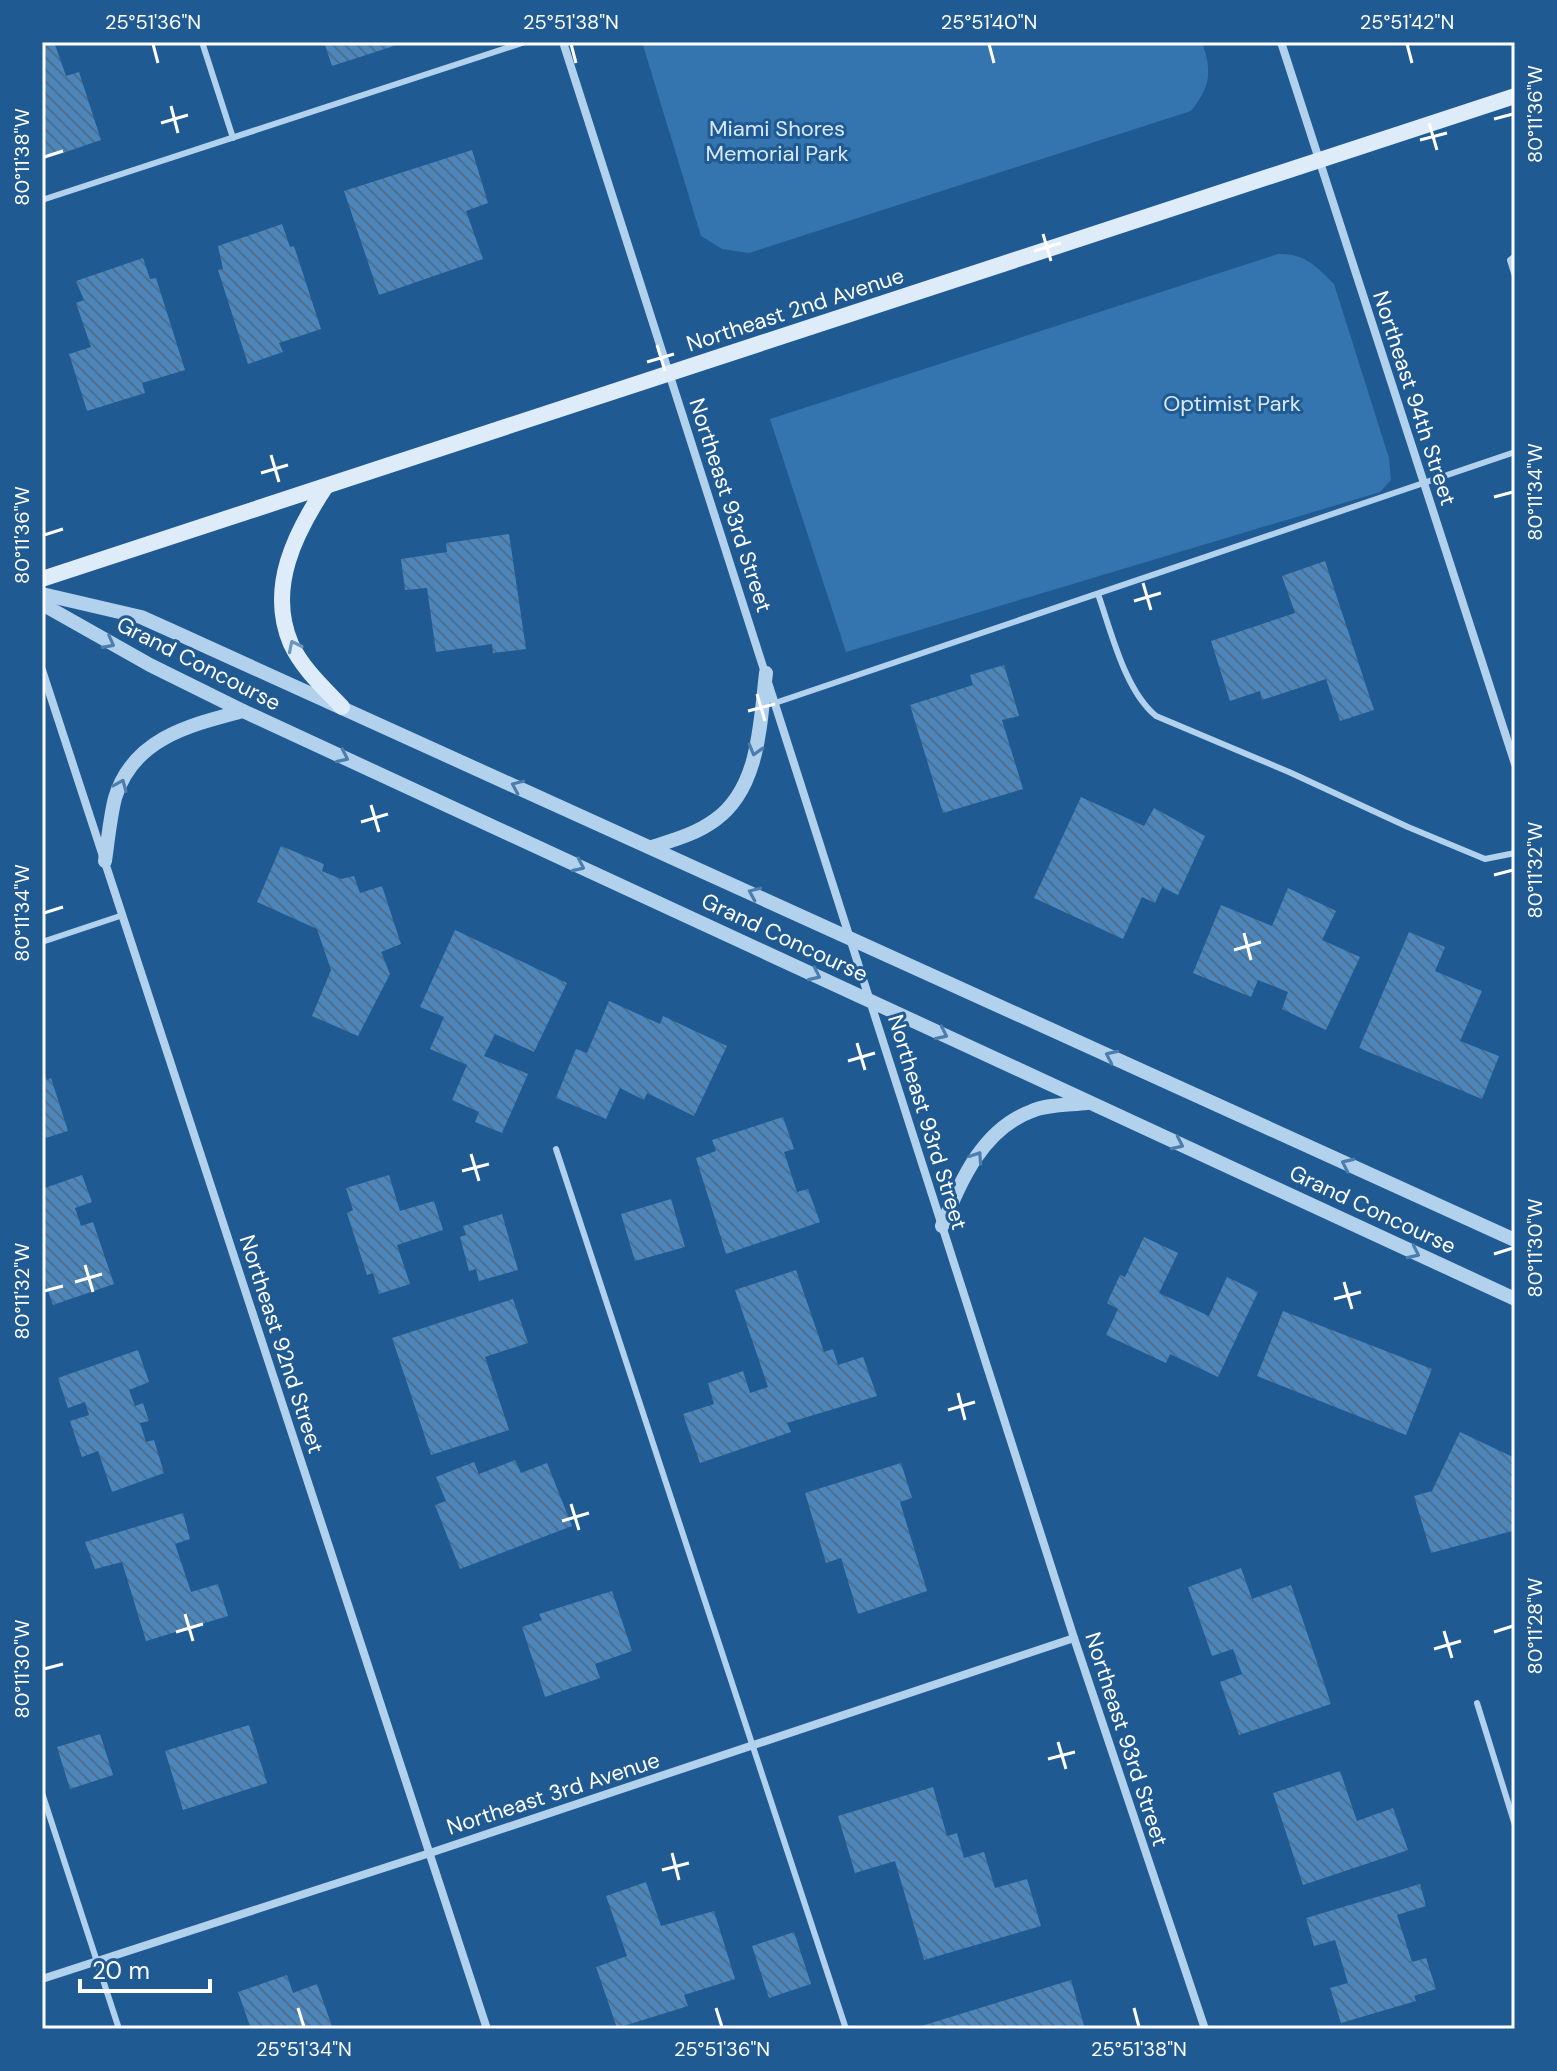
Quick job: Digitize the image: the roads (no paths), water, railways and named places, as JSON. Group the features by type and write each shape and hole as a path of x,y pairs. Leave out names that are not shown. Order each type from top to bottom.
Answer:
{"main road":[{"name":"Northeast 2nd Avenue","path":"42,579 1515,96"},
{"path":"326,486 306,517 284,571 281,593 283,618 291,645 306,669 342,707"}],"street":[{"name":"Northeast 93rd Street","path":"563,42 1074,1638 1205,2029"},
{"name":"Northeast 94th Street","path":"1281,42 1515,764"},
{"name":"Grand Concourse","path":"42,594 141,617 1515,1240"},
{"name":"Grand Concourse","path":"42,604 150,665 243,711 1515,1299"},
{"name":"Northeast 92nd Street","path":"42,670 487,2029"},
{"path":"652,847 685,837 716,820 738,796 758,747 766,673"},
{"path":"105,861 116,798 129,767 152,744 183,727 243,711"},
{"path":"942,1226 962,1180 1001,1126 1033,1110 1089,1103"},
{"path":"1495,1231 1515,1229"},
{"name":"Northeast 3rd Avenue","path":"42,1979 1074,1638"}],"lane":[{"path":"202,42 233,138"},
{"path":"42,200 525,42"},
{"path":"1515,256 1510,260 1515,276"},
{"path":"775,703 1515,452"},
{"path":"1098,594 1119,654 1142,705 1156,716 1485,859 1515,853"},
{"path":"42,942 123,915"},
{"path":"556,1149 846,2029"},
{"path":"1477,1703 1515,1825"},
{"path":"42,1793 119,2029"}],"park label":[{"name":"Miami Shores Memorial Park","path":"777,140"},
{"name":"Optimist Park","path":"1232,403"}]}
